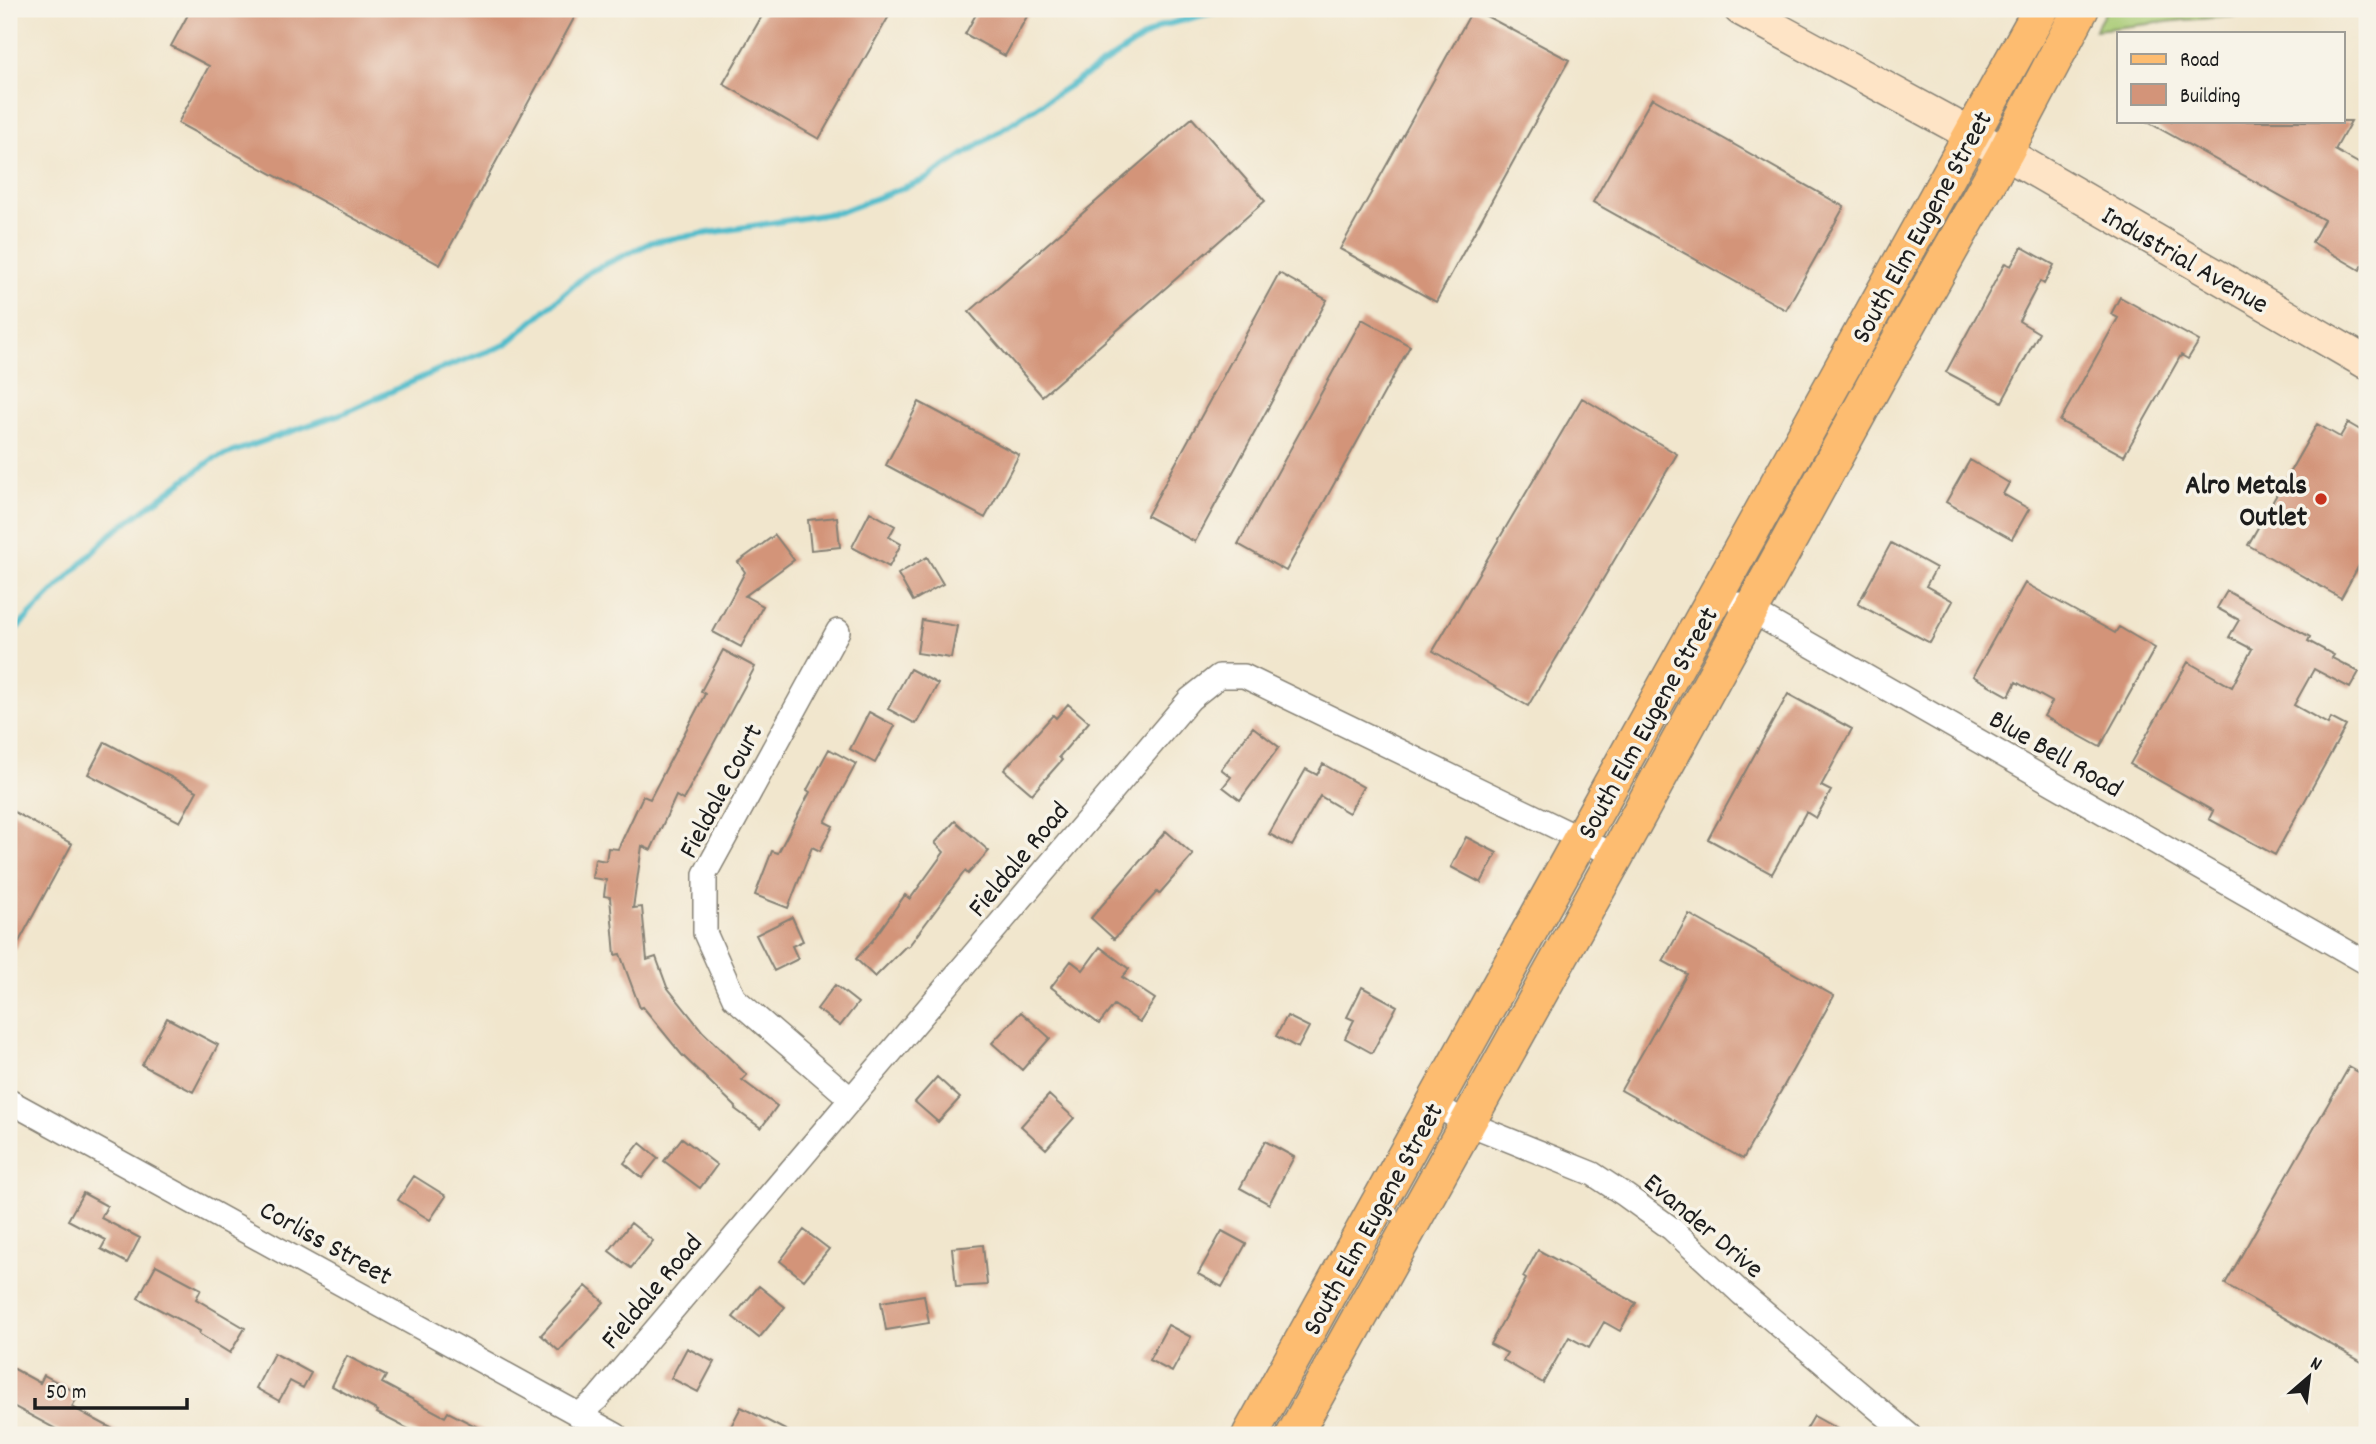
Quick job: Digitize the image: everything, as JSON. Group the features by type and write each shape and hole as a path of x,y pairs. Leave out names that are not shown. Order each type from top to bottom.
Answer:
{"main road":[{"name":"Industrial Avenue","path":"1740,9 2005,153 2367,363"},
{"name":"South Elm Eugene Street","path":"1250,1435 2041,9"},
{"name":"South Elm Eugene Street","path":"1294,1435 2005,153 2081,10"}],"street":[{"name":"Blue Bell Road","path":"1718,592 2367,963"},
{"name":"Fieldale Court","path":"838,631 705,874 705,933 734,998 851,1099"},
{"name":"Fieldale Road","path":"578,1415 597,1399 1190,699 1219,676 1244,676 1616,856"},
{"name":"Corliss Street","path":"9,1101 616,1435"},
{"name":"Evander Drive","path":"1433,1104 1467,1123 1593,1174 1625,1195 1672,1229 1742,1294 1909,1435"}],"green space":[{"path":"2107,9 2333,9 2184,20 2095,30"}],"building":[{"path":"191,9 579,9 440,265 178,123 209,66 171,46"},
{"path":"766,9 893,9 819,139 723,84"},
{"path":"979,9 1031,9 1005,56 965,34"},
{"path":"1473,9 1569,60 1436,302 1340,249"},
{"path":"1652,98 1844,207 1786,310 1593,202"},
{"path":"1192,118 1265,201 1042,396 969,312"},
{"path":"2351,121 2335,150 2367,168 2367,258 2360,270 2312,242 2324,220 2148,122"},
{"path":"2022,247 2054,265 2044,284 2040,281 2019,321 2039,333 2002,402 1946,372 2005,263 2011,266"},
{"path":"1279,273 1327,300 1195,542 1147,516"},
{"path":"2120,297 2199,341 2188,359 2181,355 2124,456 2060,421 2118,318 2111,314"},
{"path":"1362,319 1410,346 1286,571 1238,544"},
{"path":"1582,398 1677,454 1528,706 1433,651"},
{"path":"919,402 1019,455 985,518 886,465"},
{"name":"Alro Metals Outlet","path":"2348,423 2367,434 2367,551 2341,598 2248,545 2317,424 2340,437"},
{"path":"1970,460 2009,483 2003,494 2029,509 2012,539 1946,502"},
{"path":"870,512 895,526 889,537 901,544 889,567 852,547"},
{"path":"837,517 840,547 811,550 808,520"},
{"path":"775,535 794,560 745,596 763,606 741,647 713,632 745,572 738,562"},
{"path":"1891,543 1936,568 1926,586 1953,601 1930,643 1858,604"},
{"path":"927,557 943,584 913,601 898,574"},
{"path":"2025,583 2115,633 2119,627 2155,648 2100,747 2044,716 2052,702 2016,682 2009,696 1973,676"},
{"path":"2227,591 2310,637 2308,641 2359,672 2350,688 2314,669 2294,705 2328,724 2331,718 2346,726 2275,855 2209,819 2213,811 2130,764 2188,662 2232,687 2252,649 2229,637 2239,620 2217,608"},
{"path":"922,620 957,626 951,658 917,653"},
{"path":"723,650 755,667 683,800 676,796 651,850 642,846 633,908 642,907 647,960 656,957 667,987 703,1032 747,1075 742,1080 777,1106 761,1128 735,1109 736,1107 682,1055 643,1007 640,1008 620,954 615,955 610,897 604,896 606,880 592,878 595,859 606,861 608,848 618,849 643,796 650,799 705,694 701,691"},
{"path":"910,669 938,684 916,724 888,709"},
{"path":"1788,694 1852,729 1821,786 1831,791 1816,818 1806,812 1772,874 1708,839"},
{"path":"1068,704 1089,722 1059,757 1062,760 1032,794 1004,770 1053,715 1056,718"},
{"path":"869,712 895,726 875,763 850,749"},
{"path":"1253,727 1279,747 1240,800 1223,787 1231,777 1221,769"},
{"path":"105,742 197,791 180,822 88,774"},
{"path":"829,749 856,764 825,822 833,826 820,851 812,847 788,908 755,895 772,851 778,853"},
{"path":"1323,764 1363,787 1349,813 1320,796 1292,846 1269,834 1306,769 1317,775"},
{"path":"9,809 72,844 9,960"},
{"path":"955,821 989,851 968,874 965,871 908,947 875,977 856,959 905,895 910,899 944,852 935,843"},
{"path":"1166,831 1193,855 1114,939 1091,918"},
{"path":"1466,837 1497,853 1481,883 1451,867"},
{"path":"1689,914 1834,996 1743,1159 1621,1090 1687,974 1663,961"},
{"path":"792,917 803,941 792,946 798,959 774,971 756,935"},
{"path":"1100,947 1129,969 1122,977 1155,999 1140,1022 1114,1005 1099,1024 1051,987 1071,961 1083,970"},
{"path":"835,985 858,1003 840,1026 817,1009"},
{"path":"1362,987 1397,1006 1372,1053 1345,1038 1354,1020 1347,1017"},
{"path":"1021,1012 1050,1038 1022,1070 992,1043"},
{"path":"1287,1016 1309,1027 1298,1048 1276,1036"},
{"path":"167,1018 218,1045 193,1092 142,1065"},
{"path":"2349,1067 2367,1077 2367,1365 2225,1284"},
{"path":"937,1077 960,1098 938,1122 915,1102"},
{"path":"1049,1095 1074,1118 1046,1149 1021,1126"},
{"path":"682,1138 717,1165 700,1188 664,1161"},
{"path":"1265,1141 1294,1157 1269,1204 1240,1188"},
{"path":"640,1143 658,1158 642,1178 624,1163"},
{"path":"414,1176 446,1196 430,1220 398,1200"},
{"path":"83,1193 107,1206 101,1218 140,1238 127,1263 101,1249 106,1240 68,1220"},
{"path":"631,1223 653,1241 631,1268 609,1251"},
{"path":"804,1230 829,1249 804,1280 780,1261"},
{"path":"1222,1231 1246,1244 1222,1287 1198,1274"},
{"path":"983,1245 987,1285 956,1287 952,1248"},
{"path":"1538,1250 1636,1303 1620,1331 1604,1322 1589,1348 1569,1337 1543,1383 1503,1360 1507,1353 1490,1344 1526,1279 1523,1277"},
{"path":"156,1265 201,1289 196,1299 245,1328 230,1353 199,1334 200,1331 138,1298"},
{"path":"586,1286 604,1302 559,1351 541,1335"},
{"path":"759,1286 785,1307 759,1338 733,1317"},
{"path":"924,1295 929,1323 886,1330 881,1302"},
{"path":"1168,1325 1191,1337 1172,1372 1149,1360"},
{"path":"687,1348 714,1362 698,1392 671,1378"},
{"path":"274,1353 311,1373 303,1388 290,1381 279,1401 256,1388"},
{"path":"347,1356 386,1376 382,1383 445,1417 448,1412 493,1435 420,1435 377,1413 378,1411 332,1386"},
{"path":"9,1366 40,1383 44,1375 79,1394 72,1407 124,1435 67,1435 9,1404"},
{"path":"741,1407 795,1435 739,1435 729,1430"},
{"path":"1814,1416 1848,1435 1803,1435"}],"waterway":[{"path":"9,636 111,534 213,459 346,412 438,370 505,345 589,272 652,242 840,212 926,179 1161,26 1226,9"}],"place":[{"name":"Alro Metals Outlet","path":"2321,499"}]}
